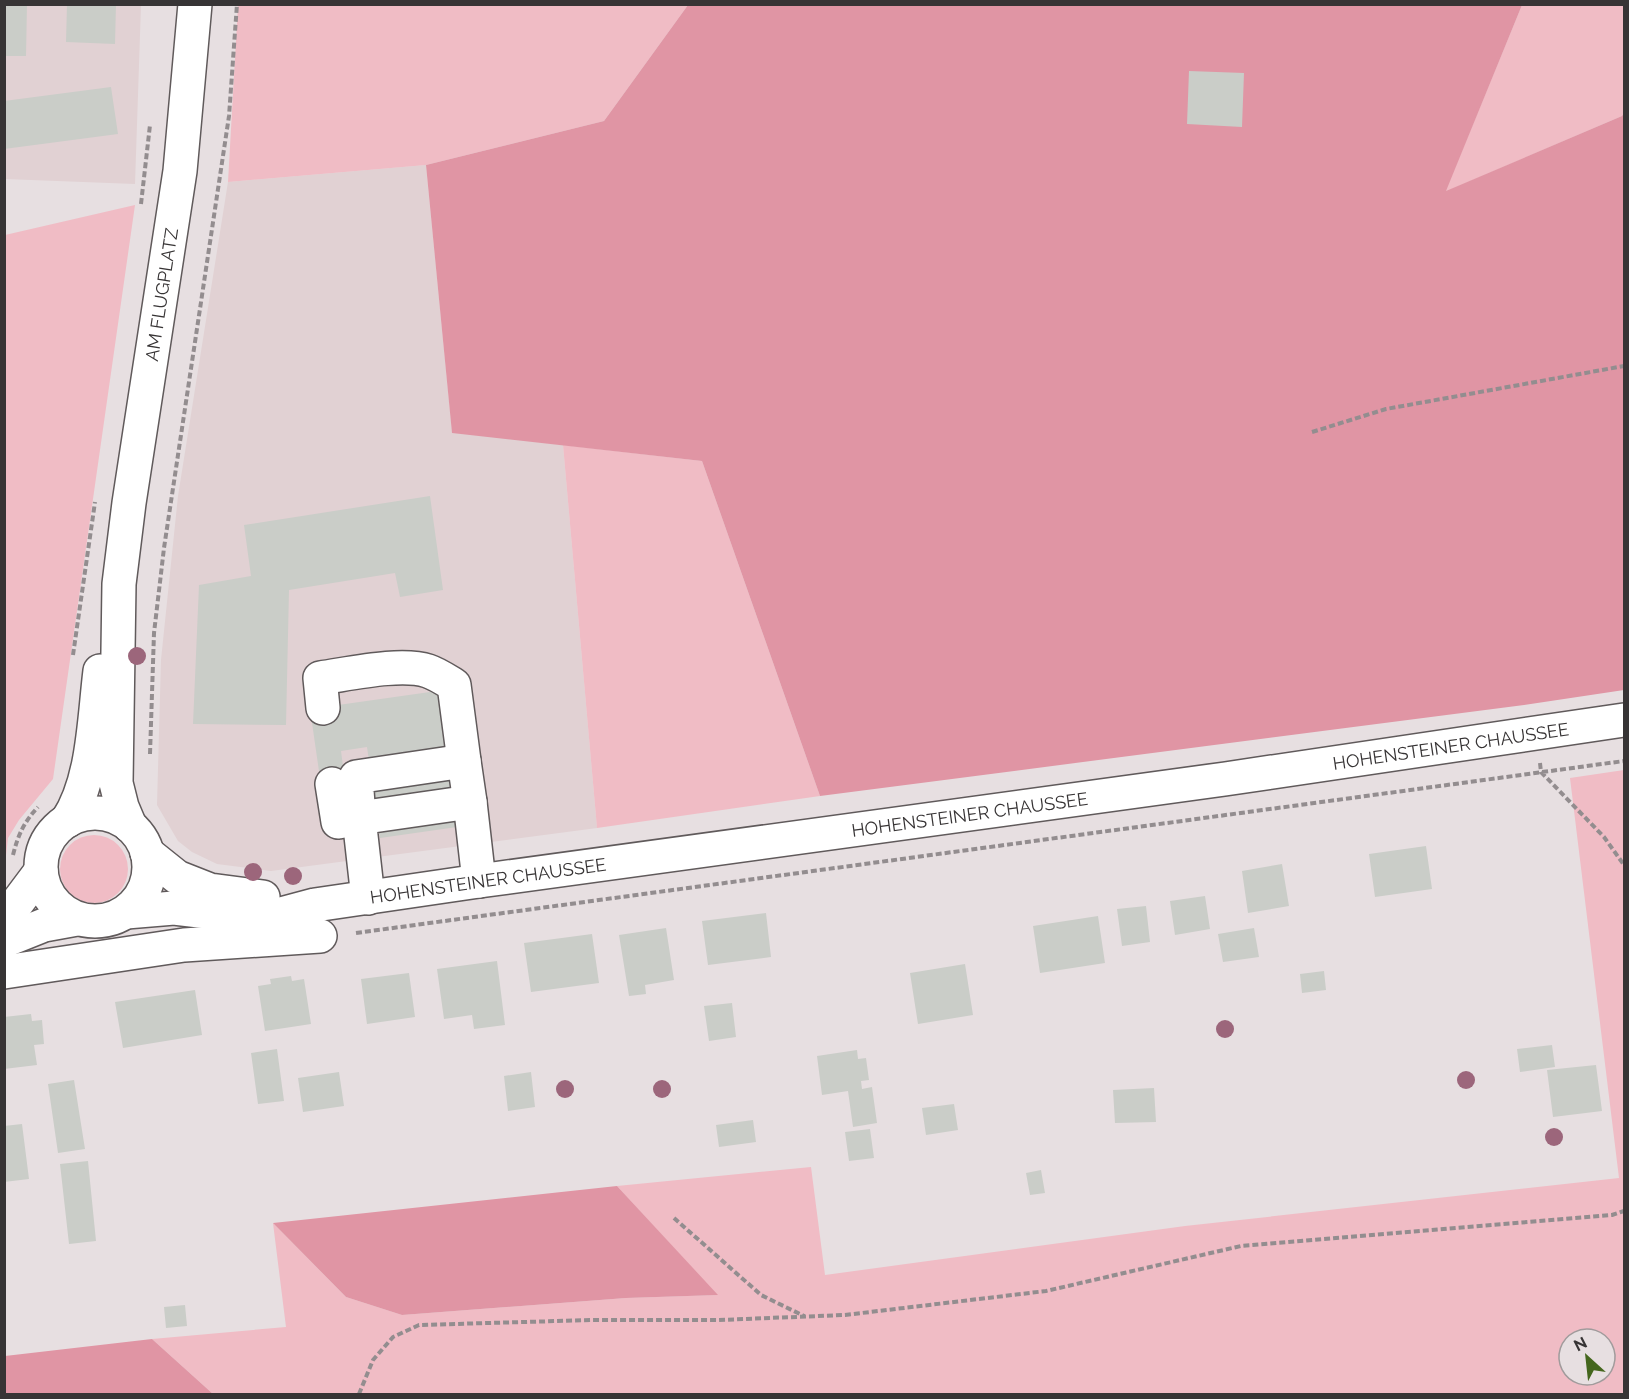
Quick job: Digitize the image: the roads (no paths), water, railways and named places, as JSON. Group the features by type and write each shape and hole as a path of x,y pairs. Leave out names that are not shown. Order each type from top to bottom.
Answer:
{"main road":[{"name":"AM FLUGPLATZ","path":"147,853 141,838 130,826 116,783 119,584 129,503 180,171 195,4"},
{"name":"AM FLUGPLATZ","path":"53,813 74,810 84,785 102,654 119,584"},
{"path":"323,708 320,678 389,669 428,671 454,685 479,881"},
{"name":"HOHENSTEINER CHAUSSEE","path":"77,919 94,922 110,919 126,912 174,908 225,915 318,920 368,898 479,881 1225,779 1624,720"},
{"path":"368,898 356,777 464,761"},
{"path":"332,784 338,822 470,802"},
{"path":"26,867 40,865 44,847 53,832 53,813 101,813 130,826"},
{"path":"126,912 138,900 146,885 149,868 147,853"},
{"name":"HOHENSTEINER CHAUSSEE","path":"147,853 177,877 210,890 318,920"},
{"path":"4,911 17,903 26,867"},
{"path":"26,867 42,882 50,898 62,911 77,919"},
{"path":"4,941 44,925 77,919"},
{"path":"4,972 184,945 318,920"}]}
